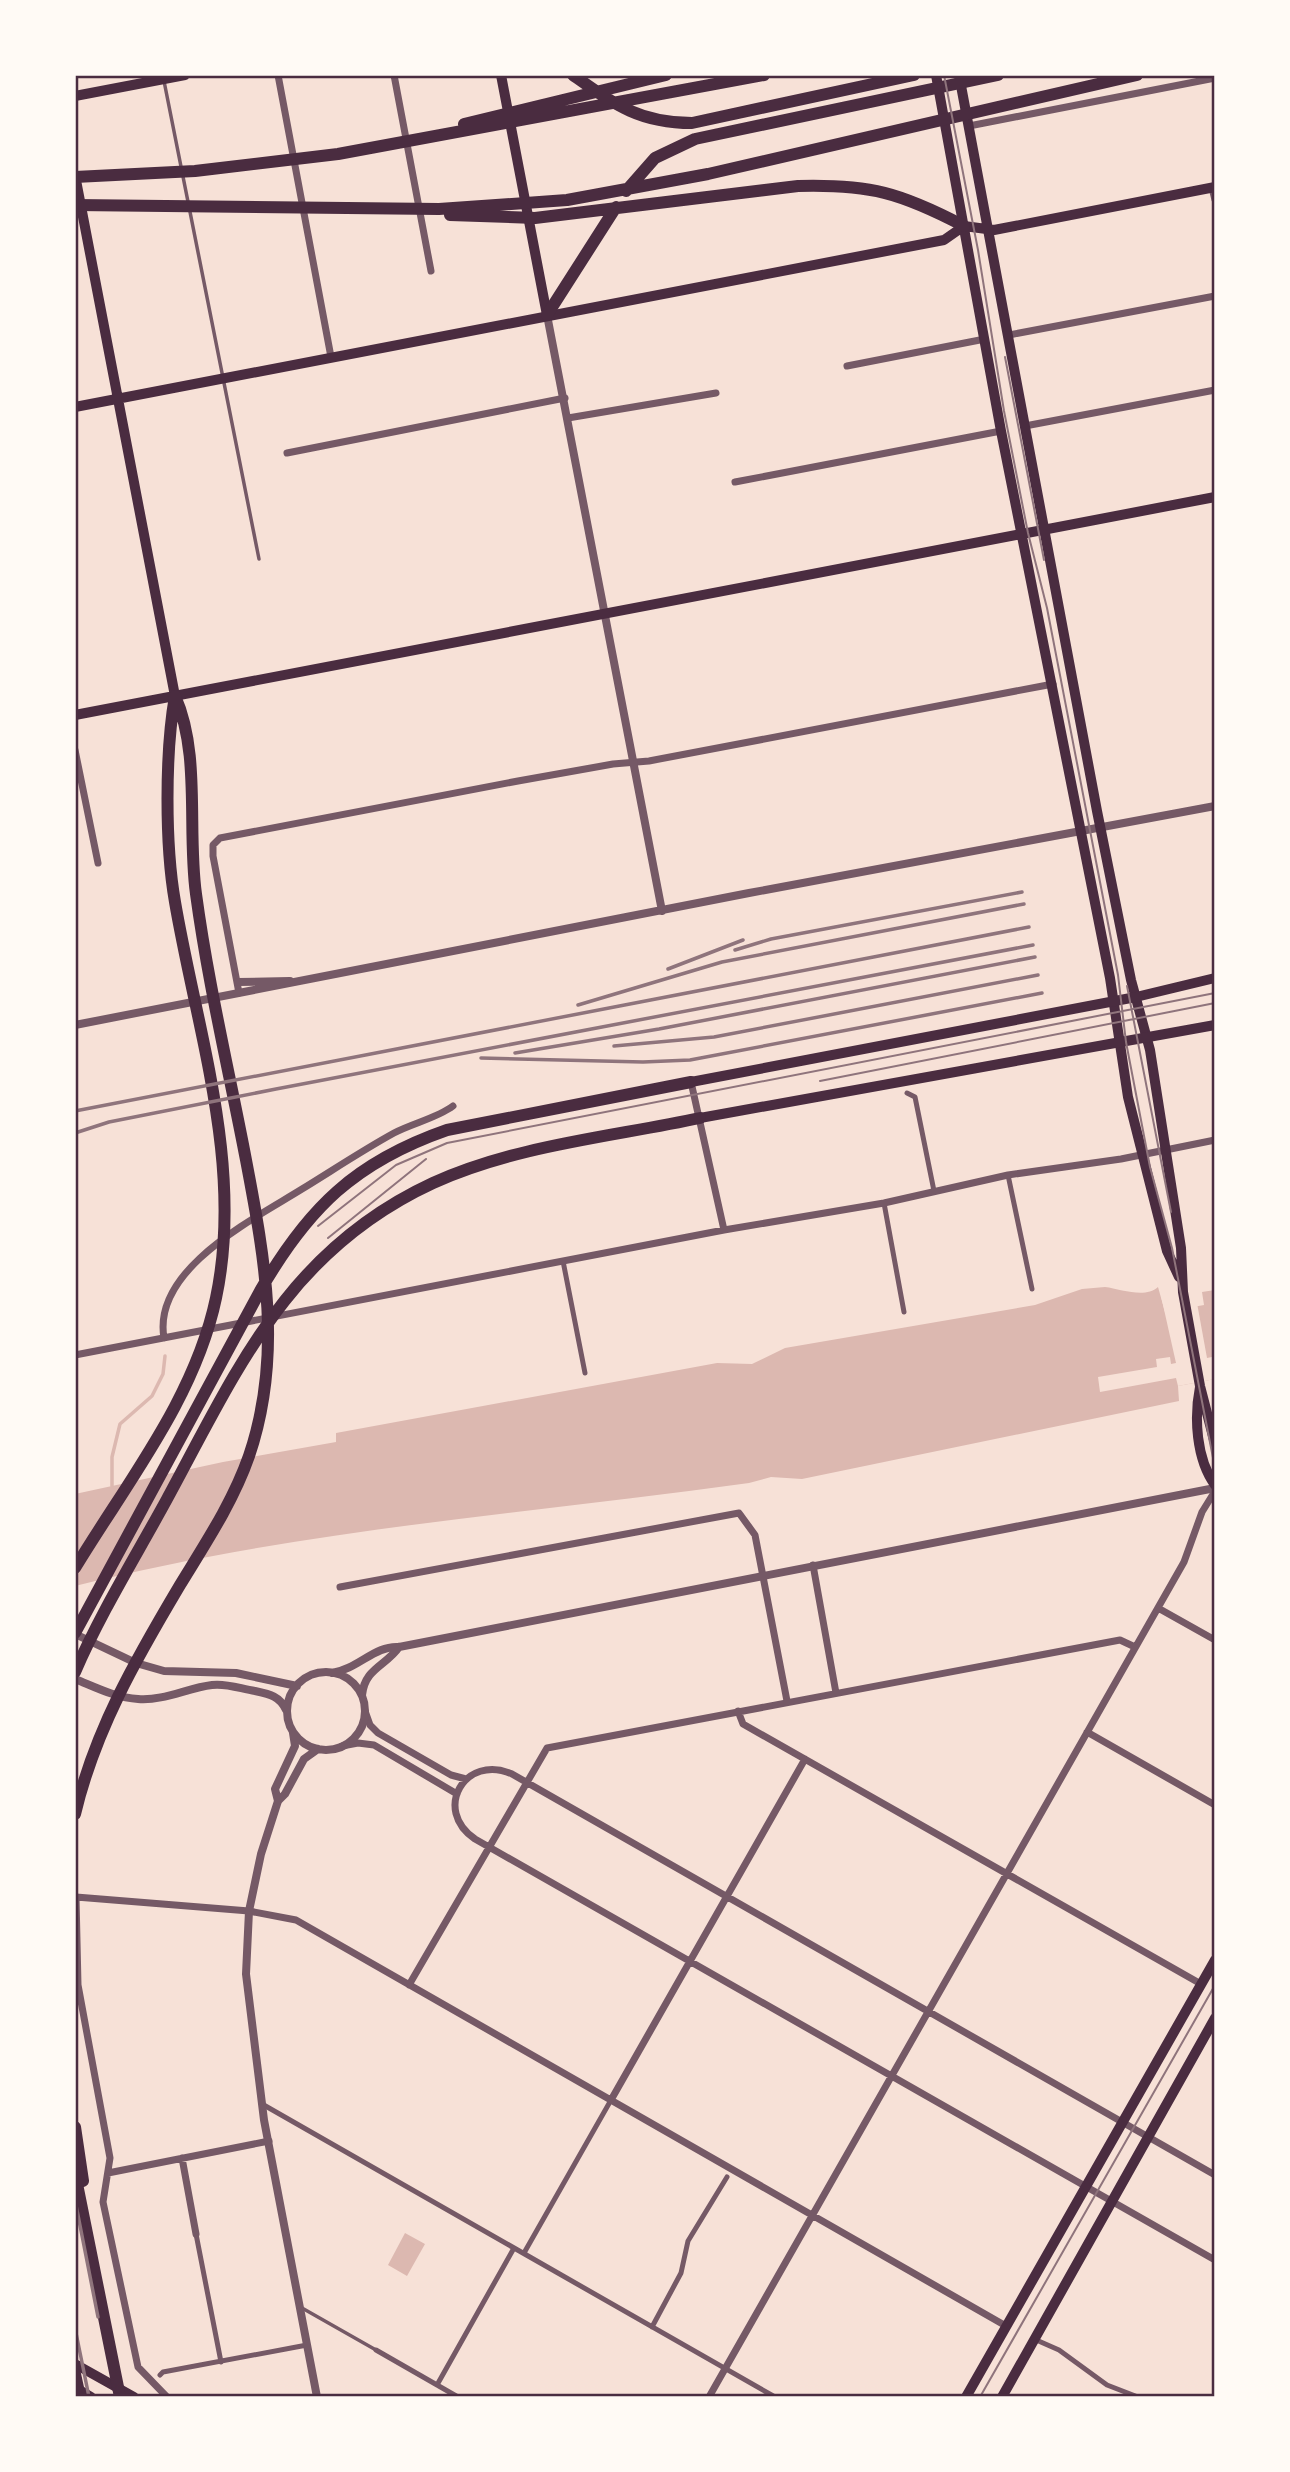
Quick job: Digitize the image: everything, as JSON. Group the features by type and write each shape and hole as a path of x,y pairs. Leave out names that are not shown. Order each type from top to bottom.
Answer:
{"highway":[{"path":"573,75 613,104 652,120 692,123 914,75"},
{"path":"386,146 524,107 666,75"},
{"path":"75,176 229,168 386,146 764,75"},
{"path":"547,315 629,186 648,164 673,148 695,139 751,126 998,75"},
{"path":"75,205 401,210 521,205 637,188 1138,75"},
{"path":"401,210 470,217 536,218 798,186 859,186 920,203 964,226"},
{"path":"75,1814 94,1750 116,1698 238,1484 259,1422 270,1352 266,1275 196,895 188,738 175,696"},
{"path":"75,1568 188,1381 208,1329 221,1268 226,1206 221,1143 174,899 169,854 171,722 175,696"},
{"path":"75,1633 260,1291 308,1218 349,1179 412,1142 447,1130 691,1082"},
{"path":"75,1672 248,1349 296,1284 345,1238 402,1199 464,1171 551,1147 700,1118"},
{"path":"75,2127 98,2282"},
{"path":"75,2174 120,2397"},
{"path":"75,2374 81,2394"}],"main road":[{"path":"75,96 185,75"},
{"path":"501,75 547,315"},
{"path":"936,75 1001,431 1141,1155 1167,1251 1182,1288"},
{"path":"959,75 1101,827 1136,997 1148,1038 1181,1248 1182,1288 1200,1384 1215,1444"},
{"path":"75,176 175,696"},
{"path":"75,407 944,240 964,226 989,230 1214,188"},
{"path":"75,715 1215,497"},
{"path":"691,1082 1136,997 1215,978"},
{"path":"700,1118 1215,1025"},
{"path":"1200,1384 1195,1410 1205,1472 1215,1488"},
{"path":"966,2397 1215,1960"},
{"path":"1002,2397 1215,2018"},
{"path":"75,2364 134,2397"}],"street":[{"path":"278,75 331,357"},
{"path":"394,75 431,271"},
{"path":"969,126 1215,78"},
{"path":"1214,188 1215,200"},
{"path":"75,235 86,233"},
{"path":"1009,335 1215,296"},
{"path":"547,315 662,911"},
{"path":"847,366 985,339"},
{"path":"1025,426 1215,390"},
{"path":"568,418 716,393"},
{"path":"287,453 565,398"},
{"path":"735,482 1001,431"},
{"path":"240,993 213,856 213,845 220,838 1052,684"},
{"path":"75,750 98,863"},
{"path":"75,1026 1215,806"},
{"path":"238,982 277,979 297,982"},
{"path":"691,1082 724,1230"},
{"path":"906,1093 915,1097 934,1191"},
{"path":"164,1338 162,1320 170,1298 200,1258 232,1232 377,1143 453,1107"},
{"path":"75,1355 724,1230 884,1203 1008,1175 1141,1155 1215,1140"},
{"path":"1008,1175 1032,1289"},
{"path":"884,1203 904,1312"},
{"path":"563,1261 585,1373"},
{"path":"287,1713 290,1698 297,1686 309,1676 348,1671 388,1646 399,1647 1215,1488"},
{"path":"709,2397 1184,1562 1202,1512 1215,1488"},
{"path":"340,1587 729,1512 744,1516 755,1535 787,1701"},
{"path":"813,1565 836,1693"},
{"path":"1158,1608 1215,1640"},
{"path":"75,1633 135,1663 164,1671 236,1672 297,1686"},
{"path":"409,1985 541,1755 555,1745 1120,1640 1135,1647"},
{"path":"362,1697 369,1673 393,1656 399,1647"},
{"path":"332,1673 353,1683 362,1697 370,1725 378,1733 451,1775 466,1779"},
{"path":"75,1679 120,1696 139,1699 158,1699 224,1684 276,1697 287,1713 295,1746 275,1789 278,1801"},
{"path":"342,1746 360,1730 365,1711"},
{"path":"738,1711 743,1724 1201,1984"},
{"path":"293,1731 304,1742 318,1749"},
{"path":"1087,1732 1215,1805"},
{"path":"317,2397 262,2104 247,1986 249,1911 261,1854 278,1801 285,1794 298,1766 318,1749 358,1743 374,1745 457,1794"},
{"path":"524,2253 805,1759"},
{"path":"1215,2175 525,1782 493,1768 475,1773 466,1779 457,1794 456,1813 462,1828 488,1846 1215,2260"},
{"path":"167,2397 146,2378 135,2357 103,2202 110,2158 78,1985 76,1897 249,1911 296,1920 1006,2326"},
{"path":"262,2104 775,2397"},
{"path":"108,2173 269,2141"},
{"path":"181,2158 221,2362"},
{"path":"652,2327 681,2273 688,2241 727,2177"},
{"path":"437,2385 514,2248"},
{"path":"1034,2339 1059,2350 1107,2385 1138,2397"},
{"path":"160,2375 163,2372 307,2345"},
{"path":"376,2350 458,2397"}],"lane":[{"path":"163,79 259,559"},
{"path":"300,2307 376,2350"}],"shaded area":[{"path":"1105,1287 1140,1293 1153,1291 1158,1287 1165,1312 1204,1305 1202,1292 1215,1290 1215,1379 1178,1386 1179,1401 802,1479 771,1477 749,1483 326,1537 158,1567 75,1586 75,1494 223,1462 336,1442 336,1433 717,1363 752,1364 785,1348 1035,1305 1082,1289"},
{"path":"405,2233 425,2244 407,2276 388,2265"}],"pier":[{"path":"1165,1295 1167,1308 1197,1303 1207,1358 1212,1357 1215,1379 1178,1386 1176,1378 1100,1392 1098,1377 1157,1367 1156,1359 1170,1357 1171,1364 1176,1363 1161,1296"}],"waterway":[{"path":"112,1486 112,1457 120,1424 152,1396 163,1374 165,1356"}],"tram line":[{"path":"944,75 978,250 1004,411 1028,533 1047,608 1118,975 1126,1042 1150,1167 1172,1248 1215,1468"},
{"path":"1005,357 1044,560"},
{"path":"1127,986 1171,1212"},
{"path":"318,1226 396,1165 447,1143 1215,993"},
{"path":"820,1081 1215,1003"},
{"path":"328,1238 426,1159"},
{"path":"980,2397 1215,1985"}],"railway":[{"path":"735,950 771,939 1022,892"},
{"path":"578,1005 722,962 1024,904"},
{"path":"75,1111 1029,927"},
{"path":"668,969 743,940"},
{"path":"75,1133 109,1122 276,1089 1033,945"},
{"path":"515,1053 659,1029 1035,957"},
{"path":"614,1046 714,1037 1038,975"},
{"path":"481,1058 643,1062 690,1060 1042,993"},
{"path":"75,2200 98,2317"},
{"path":"75,2328 89,2397"}]}
